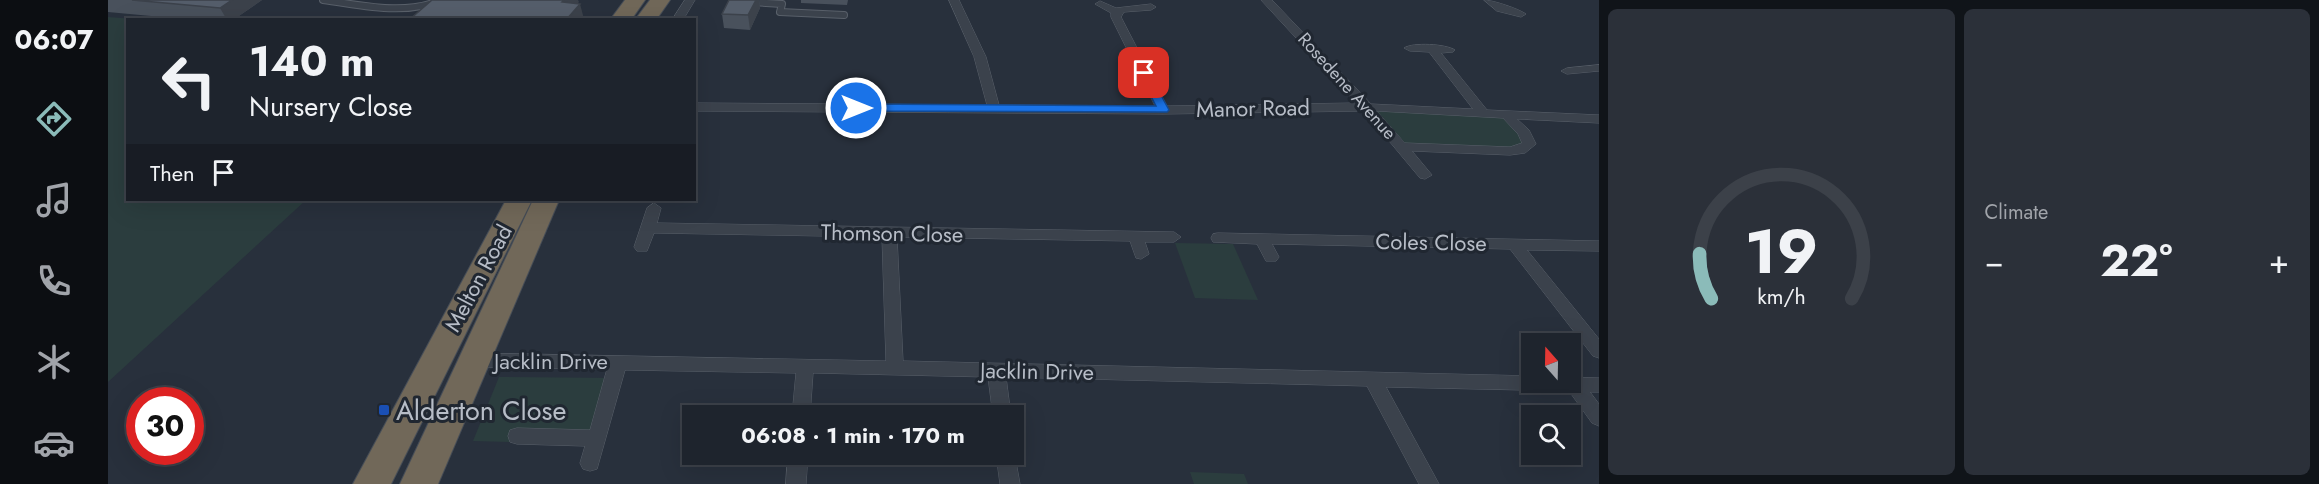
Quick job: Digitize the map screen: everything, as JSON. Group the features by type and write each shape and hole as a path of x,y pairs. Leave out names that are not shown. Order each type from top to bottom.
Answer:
{"highway":[{"path":"622,18 635,0"},
{"path":"646,18 660,0"},
{"name":"Melton Road","path":"372,484 436,356 518,201"},
{"name":"Melton Road","path":"419,484 475,360 507,282 546,201"},
{"name":"Melton Road","path":"436,356 459,340 489,289 507,282"}],"street":[{"path":"678,18 690,0"},
{"path":"954,0 980,57 994,108"},
{"name":"Rosedene Avenue","path":"1266,0 1367,107 1425,174"},
{"path":"1489,0 1505,13 1521,14"},
{"path":"1100,4 1117,12 1127,8 1152,7"},
{"path":"1117,12 1116,17 1163,110"},
{"path":"1410,48 1449,50"},
{"path":"1432,49 1483,113"},
{"path":"1567,71 1599,68"},
{"path":"1586,70 1599,78"},
{"name":"Manor Road","path":"696,107 1163,110 1344,106 1599,119"},
{"path":"1402,147 1510,151 1526,148 1529,144 1527,139 1506,114"},
{"path":"642,247 654,208"},
{"name":"Thomson Close","path":"648,228 1174,237"},
{"path":"889,233 895,368"},
{"path":"1137,237 1141,254"},
{"name":"Coles Close","path":"1218,238 1599,246"},
{"path":"1262,239 1271,257"},
{"path":"1513,243 1599,351"},
{"name":"Jacklin Drive","path":"475,360 1521,384"},
{"path":"590,463 618,362"},
{"path":"802,405 806,366"},
{"path":"996,370 1001,405"},
{"path":"1373,380 1429,484"},
{"name":"Jacklin Drive","path":"1581,385 1599,385"},
{"path":"1580,393 1599,418"},
{"path":"517,436 597,438"},
{"path":"796,484 797,465"},
{"path":"1007,465 1010,484"}],"lane":[{"path":"323,0 408,9 428,7 441,0"},
{"path":"742,1 782,4 780,12 844,15"}],"shaded area":[{"path":"108,17 126,18 126,201 305,201 108,382"},
{"path":"1367,107 1506,114 1524,133 1525,148 1402,147"},
{"path":"1175,243 1233,244 1258,300 1195,298"},
{"path":"499,377 614,378 597,438 515,442 473,441"},
{"path":"1190,472 1244,474 1248,484 1194,484"}],"building":[{"path":"132,0 232,0 220,8"},
{"path":"432,0 564,0 562,2 580,4 568,18 411,18"},
{"path":"729,0 756,0 748,15 722,14"}],"place":[{"name":"Alderton Close","path":"384,410"}],"route":[{"path":"856,108 1163,110 1144,73"}]}
